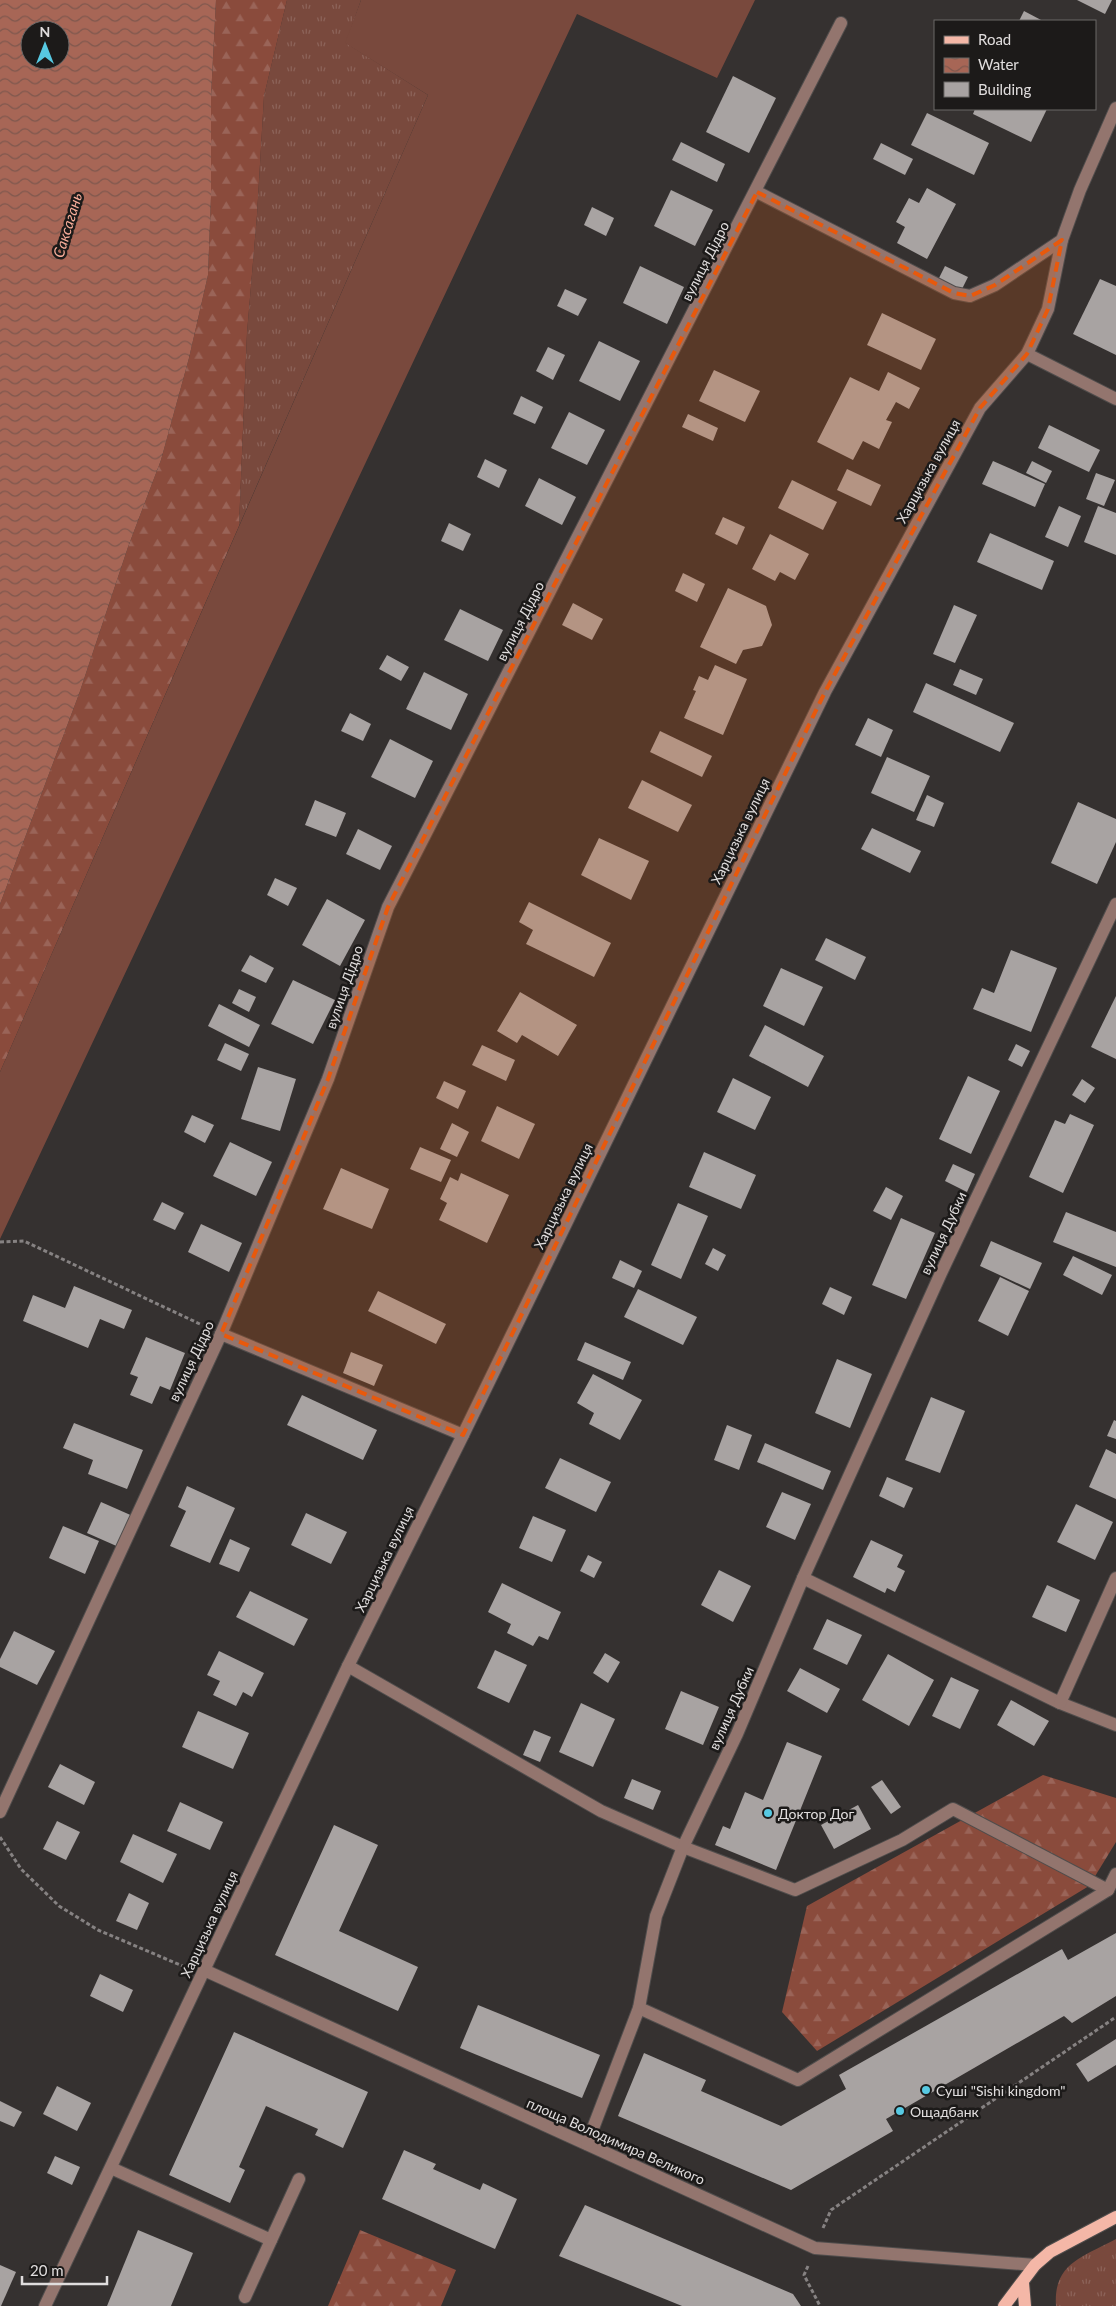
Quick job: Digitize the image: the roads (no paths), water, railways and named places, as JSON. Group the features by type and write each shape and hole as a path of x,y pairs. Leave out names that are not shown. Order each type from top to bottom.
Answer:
{"main road":[{"path":"1004,2306 1035,2265 1050,2252 1116,2217"},
{"path":"1023,2283 1025,2306"}],"street":[{"name":"вулиця Дідро","path":"0,1812 220,1334 328,1079 388,908 841,23"},
{"name":"Харцизька вулиця","path":"46,2306 348,1666 463,1435 825,692 980,408 1027,354 1048,309 1062,240 1080,190 1116,108"},
{"path":"756,192 954,293 970,296 995,285 1062,240"},
{"path":"1027,354 1116,399"},
{"name":"вулиця Дубки","path":"587,2144 639,2008 656,1916 683,1847 737,1734 803,1578 941,1273 1116,904"},
{"path":"220,1334 463,1435"},
{"path":"803,1578 1060,1703 1116,1725"},
{"path":"1060,1703 1116,1578"},
{"path":"348,1666 601,1811 683,1847 795,1890 902,1840 953,1809 1108,1890"},
{"path":"639,2008 798,2080 1108,1890 1116,1874"},
{"name":"площа Володимира Великого","path":"204,1970 815,2248 1035,2265"},
{"path":"110,2168 271,2240"},
{"path":"245,2297 299,2179"}],"water":[{"name":"Саксагань","path":"0,0 216,0 211,97 211,197 208,275 189,358 161,460 128,547 79,694 0,904"}],"place":[{"name":"Доктор Дог","path":"768,1813"},
{"name":"Суші \"Sishi kingdom\"","path":"926,2090"},
{"name":"Ощадбанк","path":"900,2111"}]}
